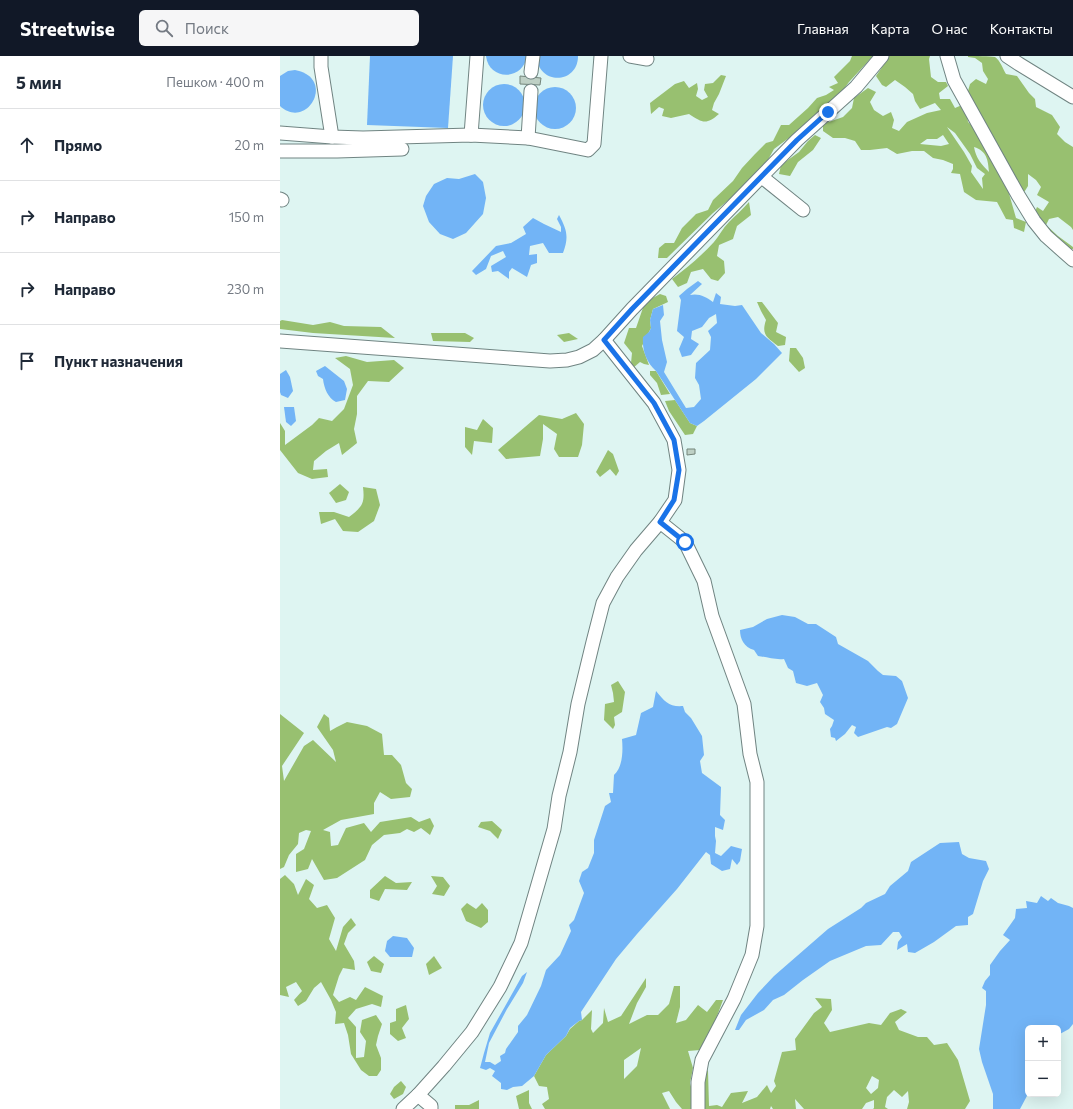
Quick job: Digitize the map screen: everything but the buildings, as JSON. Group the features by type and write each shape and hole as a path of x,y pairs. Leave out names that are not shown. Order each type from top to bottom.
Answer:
{"street":[{"path":"321,56 321,67 332,137"},
{"path":"470,135 477,56"},
{"path":"531,72 533,56"},
{"path":"280,133 363,138 470,135 528,138 588,150 594,144 601,56"},
{"path":"630,56 647,59"},
{"path":"280,341 550,361 567,360 579,357 593,350 604,340 632,309 797,140 856,87 882,56"},
{"path":"947,56 954,80 1018,196 1034,221 1046,236 1073,260"},
{"path":"1007,56 1073,97"},
{"path":"528,138 531,91"},
{"path":"280,151 337,152 402,149"},
{"path":"762,177 803,210"},
{"path":"403,1109 444,1066 472,1032 500,987 521,943 554,829 578,704 603,603 617,577 636,550 660,522 674,500 679,470 674,440 654,403 604,340"},
{"path":"660,522 685,542 704,581 712,616 744,704 750,754 757,782 757,926 752,955 734,999 702,1060 698,1082 698,1109"},
{"path":"418,1095 431,1106 431,1109"}],"green space":[{"path":"852,56 873,56 849,82 838,97 797,132 774,149 764,167 744,187 713,213 667,258 658,258 659,248 665,243 674,243 682,228 696,214 708,210 713,200 733,181 742,168 755,154 766,143 773,141 781,125 789,125 817,98 834,90 829,87 838,83 834,77 850,61"},
{"path":"888,56 930,56 931,77 938,82 946,82 948,86 939,93 940,99 950,99 955,108 962,105 966,108 968,122 981,134 1008,190 1016,218 1026,222 1024,232 1014,228 1013,220 1006,219 997,202 976,200 964,192 960,174 951,173 953,164 933,158 924,151 912,151 897,154 887,148 861,150 855,141 845,138 833,138 823,131 823,124 843,117 852,108 854,98 868,88 876,92 870,102 874,110 883,116 891,112 894,120 892,128 899,131 907,122 927,113 941,110 935,103 920,109 913,94 895,80 886,87 882,85 876,76","holes":["947,127 955,133 970,154 977,168 985,174 982,178 983,189 971,172 972,166","943,135 949,144 941,146 920,144 927,139 937,139","974,147 982,151 986,156 989,172 979,161"]},
{"path":"968,56 997,58 1006,74 1017,76 1035,99 1036,107 1052,115 1060,127 1057,134 1073,147 1073,230 1058,217 1049,219 1046,225 1073,247 1073,249 1066,250 1033,216 1037,207 1043,211 1049,202 1037,195 1041,187 1036,180 1028,174 1028,186 1023,194 1016,188 1016,178 1002,163 968,91 970,84 976,79 986,84 988,79 983,71 982,63 975,58"},
{"path":"721,75 726,76 712,110 719,114 711,120 704,122 689,114 671,118 662,116 664,109 659,107 651,114 650,103 675,84 684,81 689,88 697,83 698,89 696,96 702,100 708,97 704,90 705,84 713,83"},
{"path":"815,135 821,138 813,150 798,162 790,176 779,174 781,165 799,152"},
{"path":"749,202 751,215 737,226 733,239 719,245 717,256 724,261 725,273 718,281 711,279 703,269 691,272 687,283 678,287 672,279 694,262 716,240 727,224"},
{"path":"660,294 666,296 668,302 653,309 650,320 651,328 642,346 649,365 640,362 633,368 631,363 632,353 624,343 629,328 636,328 645,302"},
{"path":"757,302 762,302 778,323 776,332 786,337 785,345 778,346 766,335 764,329 766,320"},
{"path":"282,320 313,325 330,322 344,326 381,327 395,338 313,333 280,329 280,321"},
{"path":"431,333 465,333 474,338 470,342 433,341"},
{"path":"569,333 578,339 564,342 557,335"},
{"path":"790,348 796,348 803,358 805,368 799,372 789,361"},
{"path":"346,356 367,362 394,360 404,368 389,382 368,381 357,396 357,414 354,429 357,443 342,455 339,443 326,451 314,461 313,470 327,469 328,477 312,479 298,473 280,450 280,423 285,431 285,445 319,418 332,421 344,409 353,385 350,369 335,358"},
{"path":"650,371 656,371 670,394 661,395 657,383 650,375"},
{"path":"675,400 690,423 697,426 693,434 685,435 669,411 665,401"},
{"path":"576,413 584,424 582,445 578,457 559,457 554,449 557,434 543,424 543,439 540,456 506,459 498,450 539,415 562,419"},
{"path":"483,419 493,428 492,443 474,441 472,455 465,447 465,427 477,430"},
{"path":"608,450 613,454 619,471 616,476 610,469 600,477 596,472"},
{"path":"340,484 349,492 346,500 336,503 329,493"},
{"path":"363,487 376,489 380,505 374,521 358,532 343,531 335,519 321,524 319,512 334,512 349,517 360,508 363,501"},
{"path":"618,681 625,692 622,712 614,717 615,725 613,729 604,720 605,704 614,702 611,685"},
{"path":"280,714 304,733 282,766 284,781 304,746 313,740 336,762 333,750 317,727 324,714 329,718 330,731 347,722 367,726 382,734 384,755 392,755 401,765 406,783 412,789 410,797 391,799 380,792 374,803 374,814 341,820 323,830 330,832 331,846 338,845 346,828 364,823 371,832 380,822 411,817 419,822 430,818 434,826 430,835 421,828 414,832 407,829 400,833 384,835 372,845 365,860 337,878 324,880 312,859 308,869 296,872 296,854 304,849 311,831 306,830 299,833 298,844 289,855 284,867 280,869"},
{"path":"492,821 502,830 498,839 490,831 478,827 481,822"},
{"path":"285,875 294,884 298,895 306,879 314,885 309,899 317,908 327,905 335,918 329,939 336,951 343,927 351,918 356,925 348,933 344,944 354,961 355,970 343,968 333,995 339,1002 350,997 356,1000 365,987 383,996 381,1007 372,1004 356,1009 348,1018 356,1027 356,1058 364,1057 366,1041 360,1032 362,1020 376,1015 382,1024 376,1045 381,1058 381,1070 377,1076 369,1076 361,1070 351,1054 348,1035 344,1023 335,1024 336,1012 321,982 314,988 306,1001 298,1006 294,1000 302,991 296,982 286,987 289,997 280,995 280,879"},
{"path":"385,876 396,883 412,882 407,890 385,889 379,901 370,898 370,890"},
{"path":"431,876 443,877 450,886 444,896 432,894 437,886"},
{"path":"467,903 476,909 482,903 488,910 488,922 481,928 466,921 461,909"},
{"path":"374,956 384,964 381,973 371,971 367,962"},
{"path":"434,956 442,968 429,975 426,964"},
{"path":"646,978 646,987 637,1003 629,1024 647,1015 658,1015 669,1004 674,986 680,986 680,1007 676,1023 686,1020 698,1005 707,1012 716,1000 723,1000 713,1027 700,1050 688,1051 693,1068 690,1083 694,1098 694,1109 682,1109 669,1091 662,1093 670,1109 545,1109 542,1104 549,1099 547,1087 539,1086 534,1076 546,1055 566,1036 570,1029 592,1010 591,1029 593,1033 603,1023 604,1008 608,1022 621,1016","holes":["641,1048 637,1066 624,1079 624,1060"]},
{"path":"815,998 831,999 832,1010 824,1023 830,1032 869,1023 881,1025 890,1013 901,1009 907,1012 895,1022 899,1030 918,1037 927,1037 934,1045 947,1043 958,1060 970,1101 965,1109 907,1109 909,1102 908,1091 902,1097 894,1090 887,1097 885,1107 888,1109 873,1109 874,1100 866,1103 862,1109 804,1109 795,1099 796,1109 773,1109 771,1106 770,1109 703,1109 703,1084 705,1068 708,1071 709,1106 717,1105 722,1107 731,1093 748,1091 742,1103 757,1097 767,1085 771,1093 776,1086 774,1081 782,1052 796,1050 795,1039 814,1013 822,1007","holes":["872,1076 879,1080 878,1088 871,1094 866,1088"]},
{"path":"406,1005 409,1019 402,1028 406,1038 398,1041 390,1034 390,1023 396,1021 396,1009"},
{"path":"401,1081 406,1087 403,1094 394,1099 390,1094 394,1087"},
{"path":"529,1090 529,1103 532,1109 519,1109 516,1096"},
{"path":"479,1100 479,1109 455,1109 455,1105 469,1105"}],"water":[{"path":"370,56 453,56 448,128 367,125"},
{"path":"486,56 527,56 524,64 519,70 513,74 506,75 499,74 493,70 488,64"},
{"path":"537,56 578,56 576,66 572,72 558,78 543,72 539,66"},
{"path":"295,70 308,75 314,83 316,91 308,108 300,112 290,112 280,106 280,76 288,71"},
{"path":"500,84 508,84 519,90 525,101 525,109 519,120 508,126 500,126 489,120 483,109 483,101 489,90"},
{"path":"551,87 559,87 570,93 576,104 576,112 570,123 559,129 551,129 540,123 534,112 534,104 540,93"},
{"path":"475,174 483,182 486,198 483,214 466,233 453,239 440,234 429,222 423,206 426,196 434,184 447,178 459,179"},
{"path":"559,215 564,225 566,234 566,242 563,253 549,253 543,243 530,246 529,255 537,254 537,263 531,265 527,277 512,268 509,272 509,279 498,271 492,272 491,266 506,257 503,251 491,256 486,269 476,275 472,271 496,246 511,243 526,234 523,227 533,218 561,232 561,227 557,219"},
{"path":"698,281 702,284 690,295 702,296 713,302 716,293 721,297 720,304 735,306 742,305 761,333 782,353 756,379 697,426 690,423 645,356 643,337 651,328 650,320 653,309 663,305 664,315 660,321 662,340 667,362 664,372 686,408 694,407 701,399 699,385 695,378 696,363 710,350 711,337 708,331 717,323 716,314 709,318 702,327 692,331 691,339 699,344 691,355 682,357 679,349 684,337 677,331 681,300 679,296"},
{"path":"325,366 344,381 347,389 345,400 336,402 327,392 323,379 318,376 316,371"},
{"path":"286,370 290,377 293,391 288,398 281,395 280,392 280,374"},
{"path":"284,407 294,407 296,421 291,426 286,422"},
{"path":"782,615 795,617 808,624 816,624 836,637 838,644 868,661 883,675 896,676 902,681 908,698 897,724 891,728 887,727 858,737 854,733 856,727 852,725 845,734 836,741 835,738 831,737 830,729 834,720 825,714 824,708 820,702 823,695 817,683 807,686 796,683 793,671 788,668 784,659 758,656 754,650 745,645 742,639 740,630 753,627 767,619"},
{"path":"656,691 671,705 683,706 685,712 691,718 702,736 704,755 700,761 702,773 721,787 720,815 725,820 723,830 715,827 715,853 721,856 731,846 742,849 740,861 737,865 732,859 730,869 722,871 711,864 710,855 706,852 677,889 616,959 581,1012 582,1020 570,1028 566,1036 546,1055 534,1076 522,1086 513,1087 507,1090 501,1089 501,1083 492,1076 495,1071 490,1068 486,1070 480,1068 490,1033 522,976 527,972 523,983 489,1043 485,1062 490,1062 495,1065 501,1061 500,1056 505,1053 506,1049 518,1032 518,1026 527,1015 541,986 546,970 560,955 571,931 569,925 574,920 584,893 579,881 582,872 588,868 594,853 594,840 605,806 611,802 609,793 613,793 614,775 621,763 622,739 636,735 641,713 653,707"},
{"path":"959,842 962,854 969,858 986,861 989,869 983,881 973,914 968,917 968,925 956,926 934,942 915,953 908,952 907,944 897,950 898,942 902,937 899,932 893,932 881,945 866,946 830,961 784,995 773,1000 764,1010 746,1020 739,1030 735,1030 741,1015 758,993 774,976 828,929 861,908 866,903 885,894 890,886 908,871 911,862 940,843"},
{"path":"1041,896 1048,901 1051,898 1058,903 1073,908 1073,1024 1069,1029 1061,1033 1061,1025 1025,1025 1025,1097 1026,1097 1020,1109 993,1109 993,1094 979,1049 986,1005 986,991 982,988 990,975 990,965 1010,940 1003,935 1015,918 1016,909 1027,908 1026,901 1037,903"},
{"path":"393,936 407,938 414,948 412,957 390,957 385,951 387,941"}],"route":[{"path":"685,542 660,522 674,500 679,470 674,440 654,403 604,340 632,309 797,140 828,112"}]}
